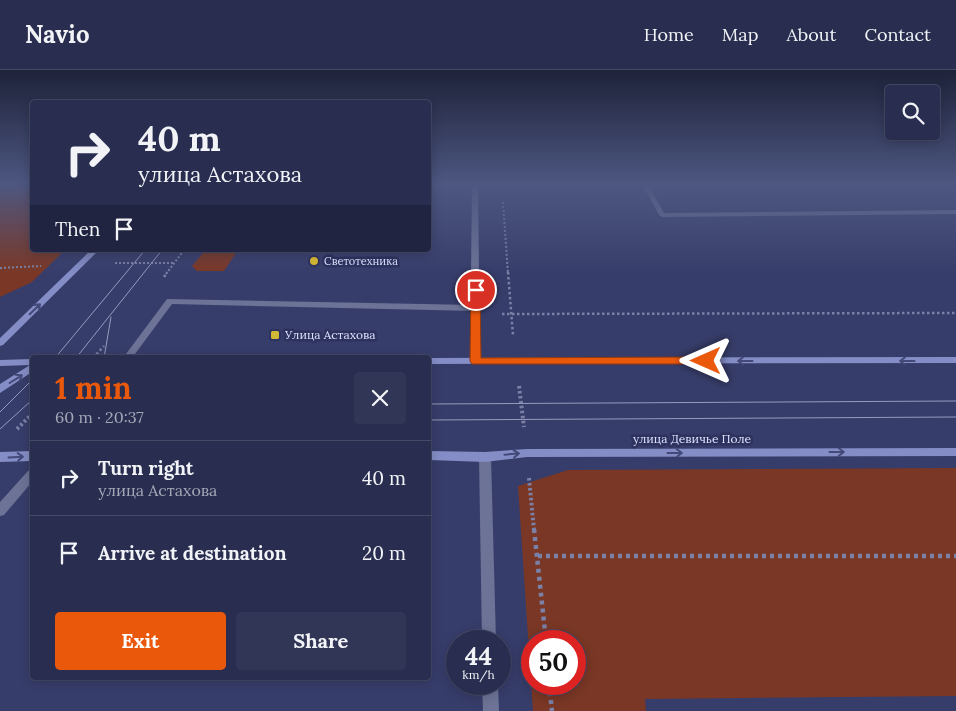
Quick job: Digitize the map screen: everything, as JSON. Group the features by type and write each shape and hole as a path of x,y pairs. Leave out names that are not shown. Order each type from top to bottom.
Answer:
{"main road":[{"path":"0,343 93,252"},
{"path":"431,361 956,360"},
{"path":"0,363 30,362"},
{"path":"0,389 30,369"},
{"name":"улица Девичье Поле","path":"431,456 485,457 527,453 956,452"},
{"path":"0,457 30,456"}],"street":[{"path":"475,214 475,361"},
{"path":"661,214 768,214"},
{"path":"129,355 170,301 475,311"},
{"path":"485,457 489,630"},
{"path":"0,510 30,476"},
{"path":"490,695 491,711"}],"path":[{"path":"504,214 514,361 522,404 545,630"},
{"path":"475,311 512,314 956,313"},
{"path":"538,556 956,556"},
{"path":"551,695 552,711"}],"shaded area":[{"path":"0,214 30,214 30,252 63,252 32,282 0,297"},
{"path":"203,253 236,253 224,271 197,271 192,266"},
{"path":"956,468 956,696 645,699 646,711 533,711 532,695 586,695 586,630 528,630 518,486 568,470"}],"tram line":[{"path":"58,355 143,252"},
{"path":"78,355 160,252"},
{"path":"105,355 111,317"},
{"path":"0,412 30,382"},
{"path":"431,404 956,401"},
{"path":"0,429 30,402"},
{"path":"431,420 956,417"}],"place":[{"name":"Светотехника","path":"314,261"},
{"name":"Улица Астахова","path":"275,335"}],"route":[{"path":"476,290 475,361 706,361"}]}
